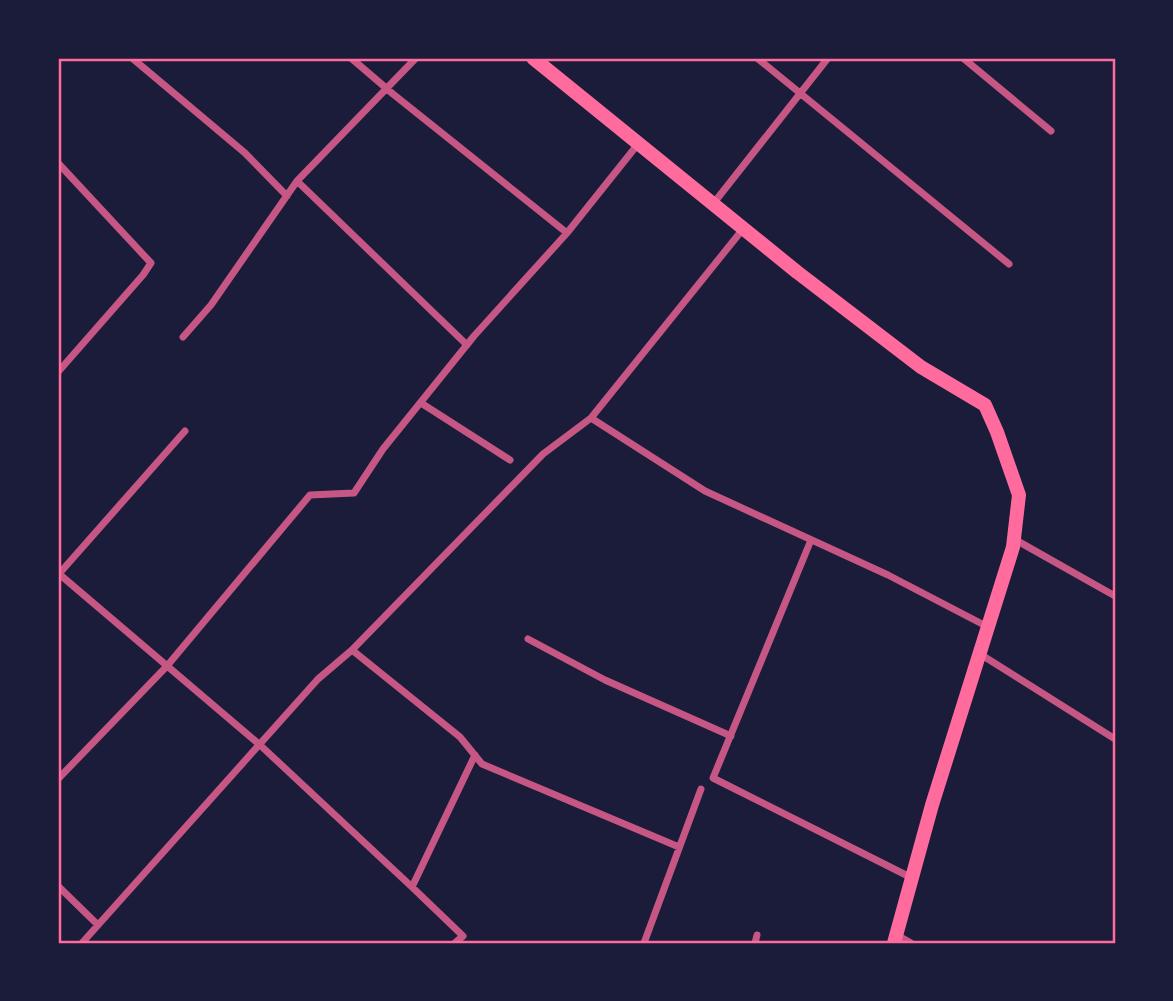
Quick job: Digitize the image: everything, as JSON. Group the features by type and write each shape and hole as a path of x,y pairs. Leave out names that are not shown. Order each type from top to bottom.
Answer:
{"main road":[{"path":"533,58 920,367 985,405 1019,495 1014,539 932,805 895,939"}],"street":[{"path":"132,58 245,153 287,196"},
{"path":"351,58 567,233"},
{"path":"183,337 211,305 297,181 416,58"},
{"path":"757,58 1009,264"},
{"path":"713,204 828,58"},
{"path":"963,58 1051,131"},
{"path":"58,779 167,666 310,495 354,493 383,449 467,345 567,233 638,144"},
{"path":"58,163 151,263 58,372"},
{"path":"297,181 467,345"},
{"path":"82,943 318,679 352,650 543,454 591,418 743,228"},
{"path":"421,402 510,460"},
{"path":"591,418 705,491 888,575 988,627"},
{"path":"186,430 58,574 260,745 463,936 455,943"},
{"path":"1014,539 1115,596"},
{"path":"811,540 713,778 912,878"},
{"path":"528,639 605,680 731,736"},
{"path":"352,650 460,737 482,764 679,847"},
{"path":"980,653 1115,739"},
{"path":"412,887 475,755"},
{"path":"644,943 701,789"},
{"path":"58,886 98,925"},
{"path":"755,943 757,934"},
{"path":"895,939 911,943"}]}
